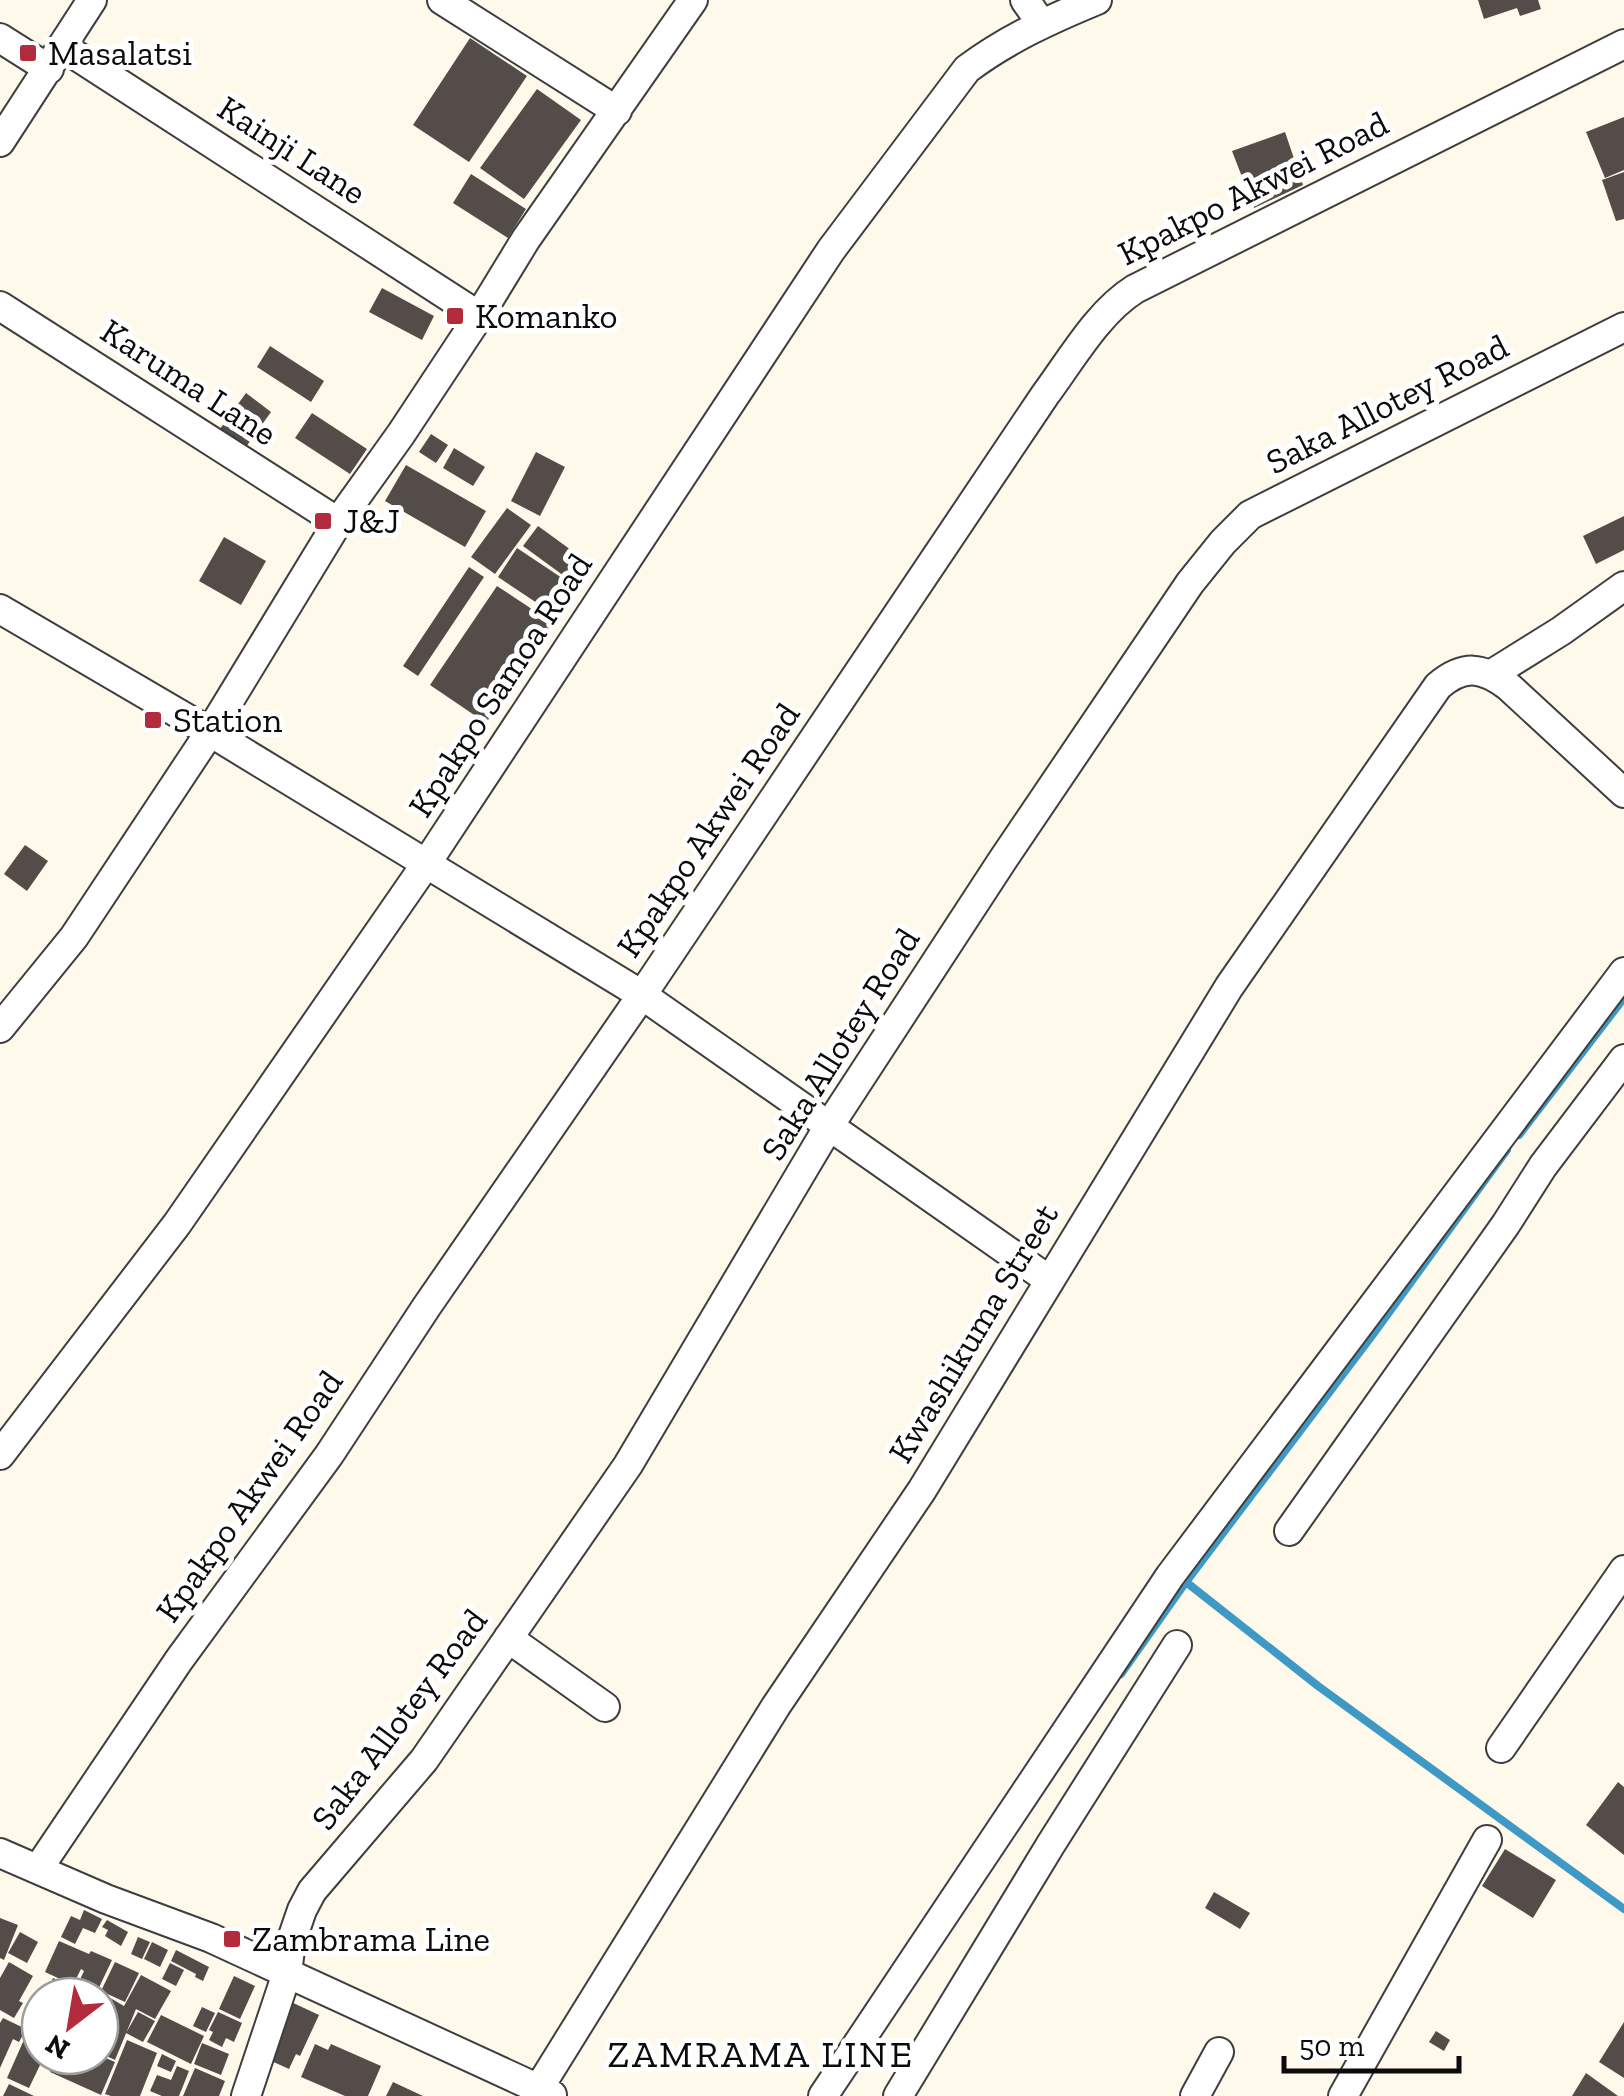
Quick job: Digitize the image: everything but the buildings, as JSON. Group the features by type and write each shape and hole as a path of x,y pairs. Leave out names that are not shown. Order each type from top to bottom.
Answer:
{"street":[{"path":"0,142 92,0"},
{"path":"442,0 617,110"},
{"path":"0,1028 74,937 210,732 338,522 480,316 526,239 693,0"},
{"name":"Kpakpo Samoa Road","path":"0,1455 178,1224 426,864 831,250 967,69 1033,11 1097,0"},
{"name":"Kainji Lane","path":"0,38 56,58 480,316"},
{"name":"Kpakpo Akwei Road","path":"38,1869 179,1660 329,1455 1046,394 1106,312 1120,298 1624,44"},
{"name":"Karuma Lane","path":"0,306 338,522"},
{"name":"Saka Allotey Road","path":"246,2096 287,1973 302,1910 312,1891 424,1760 628,1466 829,1126 1190,583 1250,514 1624,327"},
{"path":"1624,586 1500,680 1624,794"},
{"path":"0,609 642,995 1049,1280"},
{"name":"Kwashikuma Street","path":"542,2094 776,1706 922,1490 1229,987 1438,686 1452,674 1472,670 1500,680"},
{"path":"823,2096 1170,1576 1624,972"},
{"path":"1289,1531 1506,1224 1542,1166 1624,1060"},
{"path":"1501,1748 1624,1570"},
{"path":"508,1638 605,1708"},
{"path":"898,2096 1177,1645"},
{"path":"1342,2096 1487,1840"},
{"path":"0,1853 210,1938 542,2094"},
{"path":"1195,2096 1218,2052"}],"waterway":[{"path":"1519,1135 1624,998"},
{"path":"1121,1674 1507,1150"},
{"path":"1186,1582 1318,1686 1624,1909"}],"place":[{"name":"Masalatsi","path":"28,53"},
{"name":"Komanko","path":"455,316"},
{"name":"J&J","path":"323,521"},
{"name":"Station","path":"153,720"},
{"name":"Zambrama Line","path":"232,1939"}],"district":[{"name":"ZAMRAMA LINE","path":"761,2054"}]}
